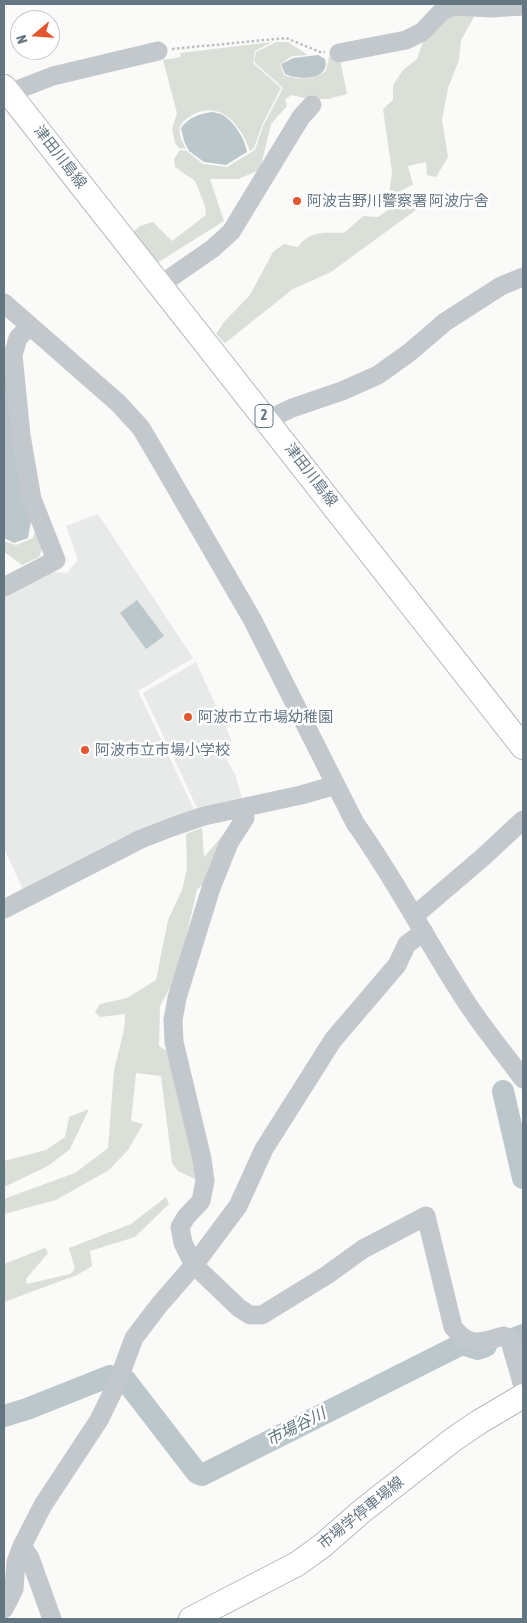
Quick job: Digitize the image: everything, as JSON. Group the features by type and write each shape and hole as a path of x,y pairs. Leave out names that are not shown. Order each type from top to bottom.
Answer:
{"main road":[{"name":"津田川島線","path":"6,90 523,747"},
{"name":"市場学停車場線","path":"191,1619 297,1564 454,1439 523,1396"}],"street":[{"path":"339,53 406,40 422,32 442,11 455,6 492,8 523,6"},
{"path":"6,90 158,50"},
{"path":"160,285 212,249 231,232 301,117 312,104"},
{"path":"267,420 292,408 342,391 378,375 410,352 445,322 501,286 523,276"},
{"path":"4,303 118,403 141,428 252,619 355,823 369,842 459,991 523,1080"},
{"path":"4,587 56,560 32,499 21,436 13,355 18,338 30,326"},
{"path":"4,909 141,839 204,816 300,795 336,785"},
{"path":"245,807 245,818 229,843 211,888 177,998 173,1020 174,1042 202,1159 205,1181 201,1201 186,1217 180,1227 183,1243 194,1265 239,1308 250,1315 262,1315 327,1275 363,1249 426,1216 452,1327 462,1338 476,1342 504,1336 509,1338 523,1386"},
{"path":"414,916 523,820"},
{"path":"4,1609 14,1589 16,1562 22,1546 43,1505 99,1420 118,1381 134,1338 160,1304 194,1265 238,1206 264,1149 333,1040 397,965 407,944 424,932"},
{"path":"22,1546 30,1558 52,1619"}],"path":[{"path":"158,50 286,38 320,52 339,53"}],"shaded area":[{"path":"468,12 474,17 461,40 459,60 448,88 442,120 448,157 436,177 427,175 426,162 408,166 413,185 389,196 392,172 383,109 393,100 393,85 403,70 417,59 425,36 446,14"},
{"path":"272,42 255,51 253,63 281,88 262,125 254,148 250,151 242,133 230,118 213,110 194,114 184,121 180,127 180,133 186,149 179,148 175,143 172,129 177,113 163,60 181,57 180,53"},
{"path":"276,42 288,42 308,55 292,56 280,64 284,75 294,78 311,78 322,74 326,71 329,57 339,55 347,94 328,99 308,99 292,95 285,99 287,106 271,124 260,170 238,179 210,179 224,221 157,263 133,232 140,226 153,222 172,241 206,215 205,206 195,181 175,167 174,159 180,150 187,151 203,164 227,167 255,150 263,126 283,88 254,62 256,52"},
{"path":"318,55 325,59 326,66 318,75 312,77 305,78 285,74 281,64 293,58"},
{"path":"212,112 222,114 232,122 246,147 247,152 226,165 204,162 189,151 184,141 181,128 184,124 195,117"},
{"path":"409,195 420,207 331,272 293,289 225,343 216,334 224,322 250,295 273,252 284,244 298,247 313,235 344,233 363,216 378,217"},
{"path":"4,371 9,379 31,521 28,538 14,543 4,538"},
{"name":"阿波市立市場小学校","path":"98,514 193,658 138,691 194,809 45,884 23,890 4,848 4,596 49,572 67,573 78,560 66,526"},
{"path":"37,523 44,543 39,557 22,565 4,552 4,541 16,545 33,538"},
{"path":"137,600 164,636 146,649 120,613"},
{"name":"阿波市立市場幼稚園","path":"196,662 232,741 219,747 235,774 242,798 197,808 143,693"},
{"path":"236,820 211,875 197,890 177,975 160,1006 159,1046 170,1053 192,1149 195,1179 178,1171 172,1163 161,1076 136,1073 131,1121 143,1124 128,1150 109,1170 56,1200 4,1214 4,1199 75,1173 108,1148 114,1070 124,1030 125,1014 100,1017 95,1012 100,1004 127,998 156,980 168,920 182,890 187,869 186,834 202,828 204,857"},
{"path":"89,1109 70,1149 48,1166 4,1187 4,1161 46,1150 65,1137 69,1117"},
{"path":"166,1197 169,1204 135,1237 90,1251 92,1266 77,1275 4,1302 4,1264 45,1248 48,1253 26,1279 27,1284 70,1274 75,1269 69,1248 131,1224"}],"waterway":[{"name":"市場谷川","path":"503,1091 523,1178"},
{"name":"市場谷川","path":"515,1338 523,1335"},
{"name":"市場谷川","path":"126,1381 197,1473 202,1475 462,1344 478,1349 486,1346"},
{"name":"市場谷川","path":"4,1416 27,1409 110,1376"}],"place":[{"name":"阿波吉野川警察署 阿波庁舎","path":"297,201"},
{"name":"阿波市立市場幼稚園","path":"188,717"},
{"name":"阿波市立市場小学校","path":"85,750"}]}
